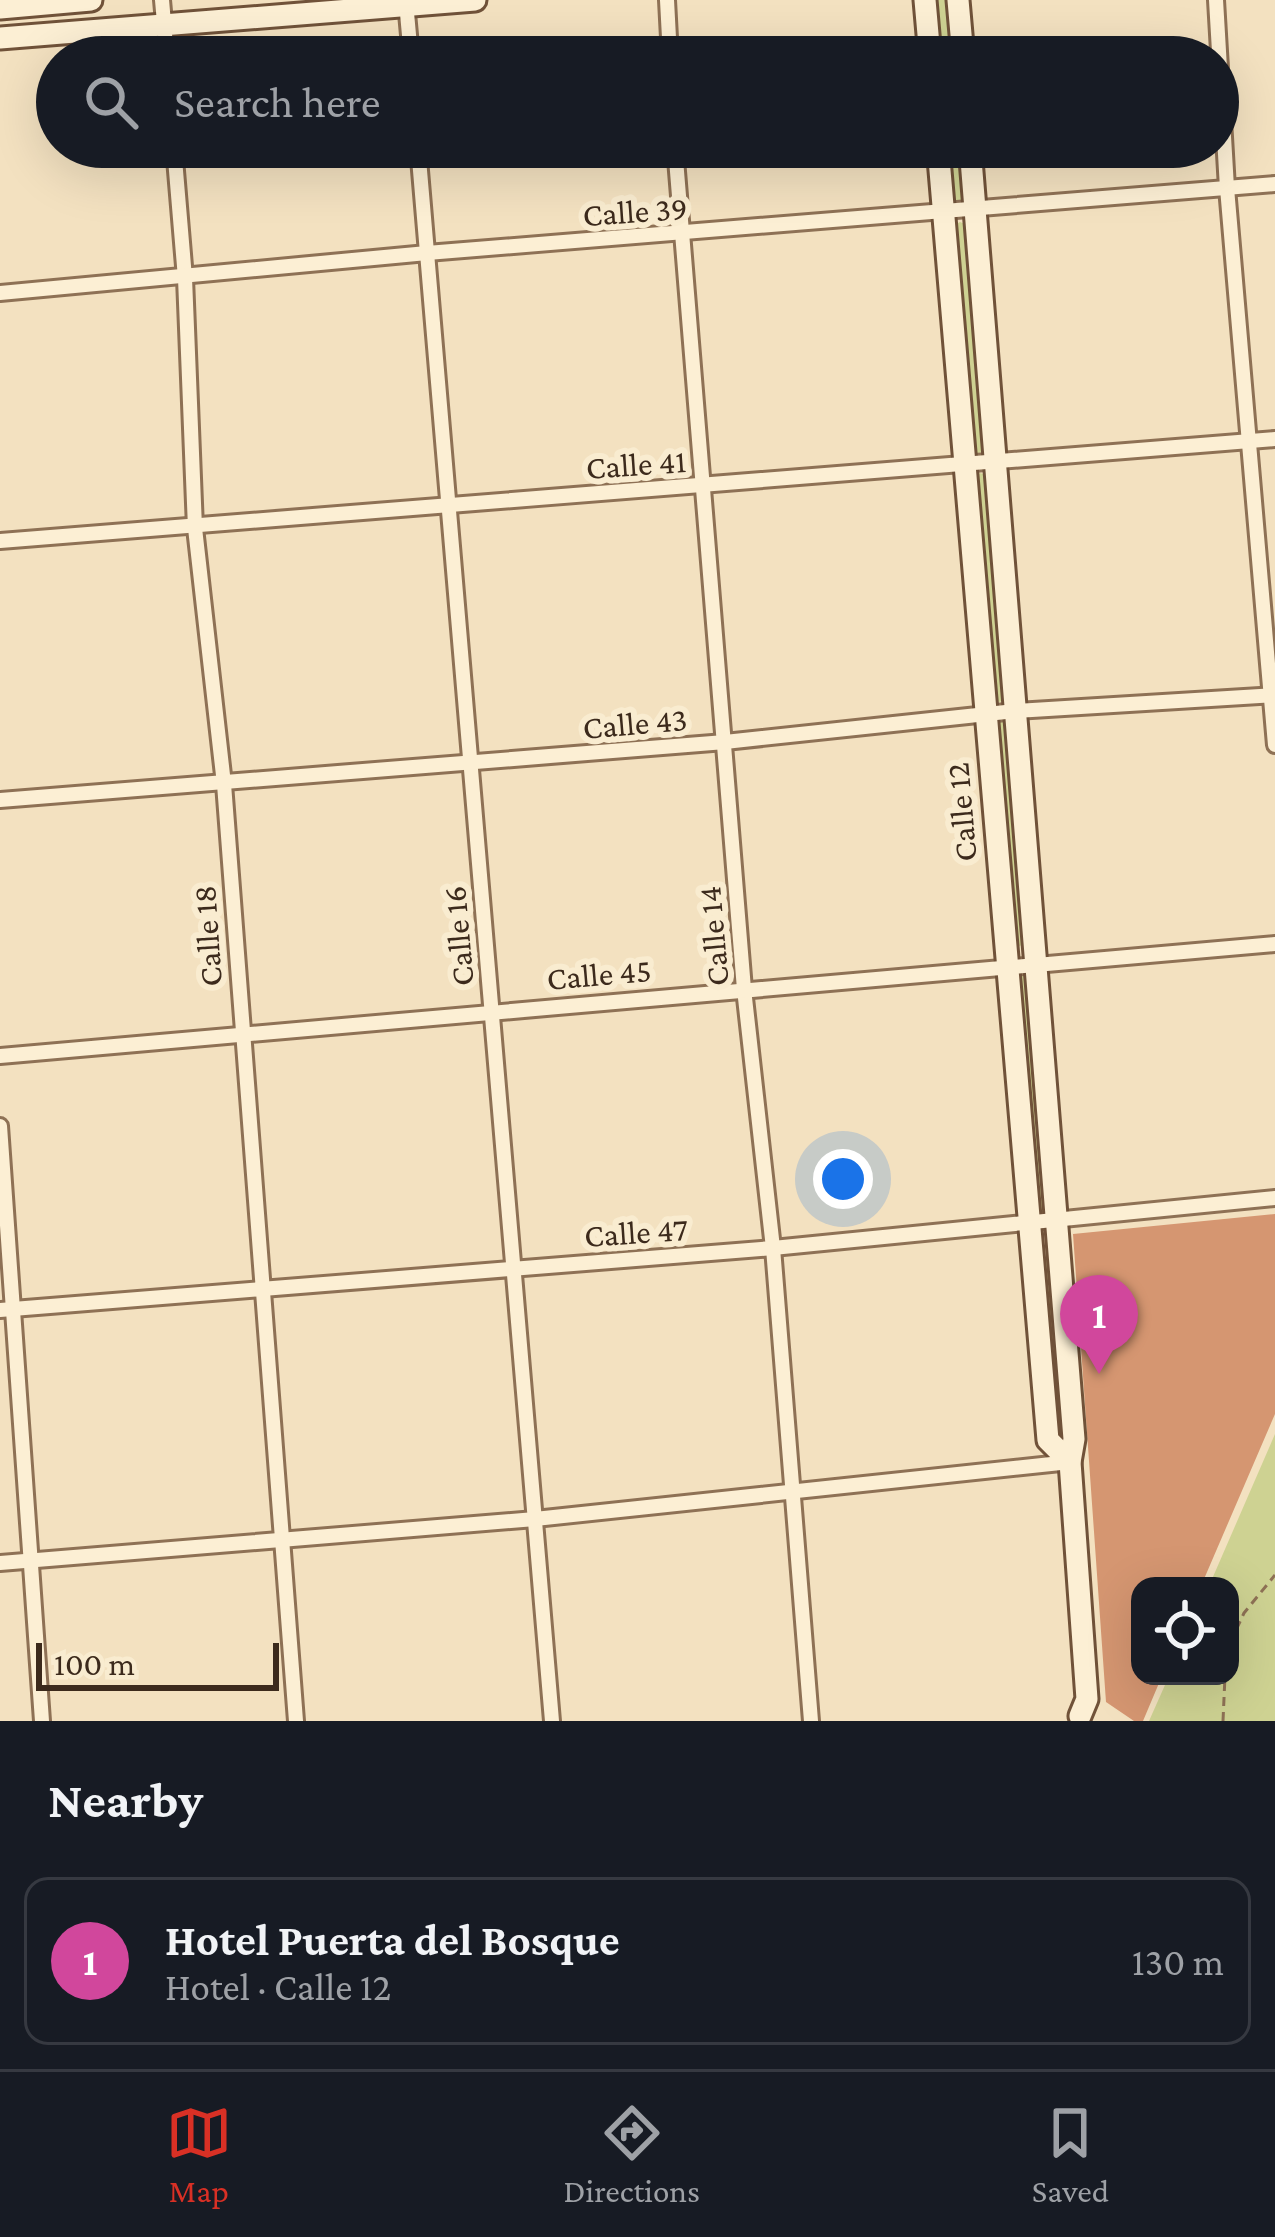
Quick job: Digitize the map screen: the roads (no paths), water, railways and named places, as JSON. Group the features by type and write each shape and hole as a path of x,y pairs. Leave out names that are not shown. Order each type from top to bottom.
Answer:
{"street":[{"path":"0,8 92,0"},
{"path":"162,0 165,36"},
{"path":"0,38 475,0"},
{"path":"667,0 669,36"},
{"path":"925,0 928,36"},
{"path":"958,0 961,36"},
{"path":"1216,0 1218,36"},
{"path":"406,3 409,36"},
{"name":"Calle 18","path":"176,168 195,528 224,784 296,1721"},
{"name":"Calle 16","path":"420,168 552,1721"},
{"name":"Calle 14","path":"676,168 811,1721"},
{"name":"Calle 12","path":"940,168 1048,1440 1070,1462"},
{"name":"Calle 12","path":"972,168 1074,1439 1070,1462 1087,1699 1077,1718"},
{"path":"1226,168 1275,745"},
{"name":"Calle 39","path":"0,293 1275,184"},
{"name":"Calle 41","path":"0,541 1275,439"},
{"name":"Calle 43","path":"0,800 725,742 1016,711 1273,696"},
{"name":"Calle 45","path":"0,1055 1275,944"},
{"path":"0,1126 8,1310 33,1560 42,1721"},
{"name":"Calle 47","path":"8,1310 772,1248 1275,1198"},
{"path":"0,1563 535,1519 1070,1462"}],"place":[{"name":"Hotel Puerta del Bosque","path":"1099,1374"}]}
